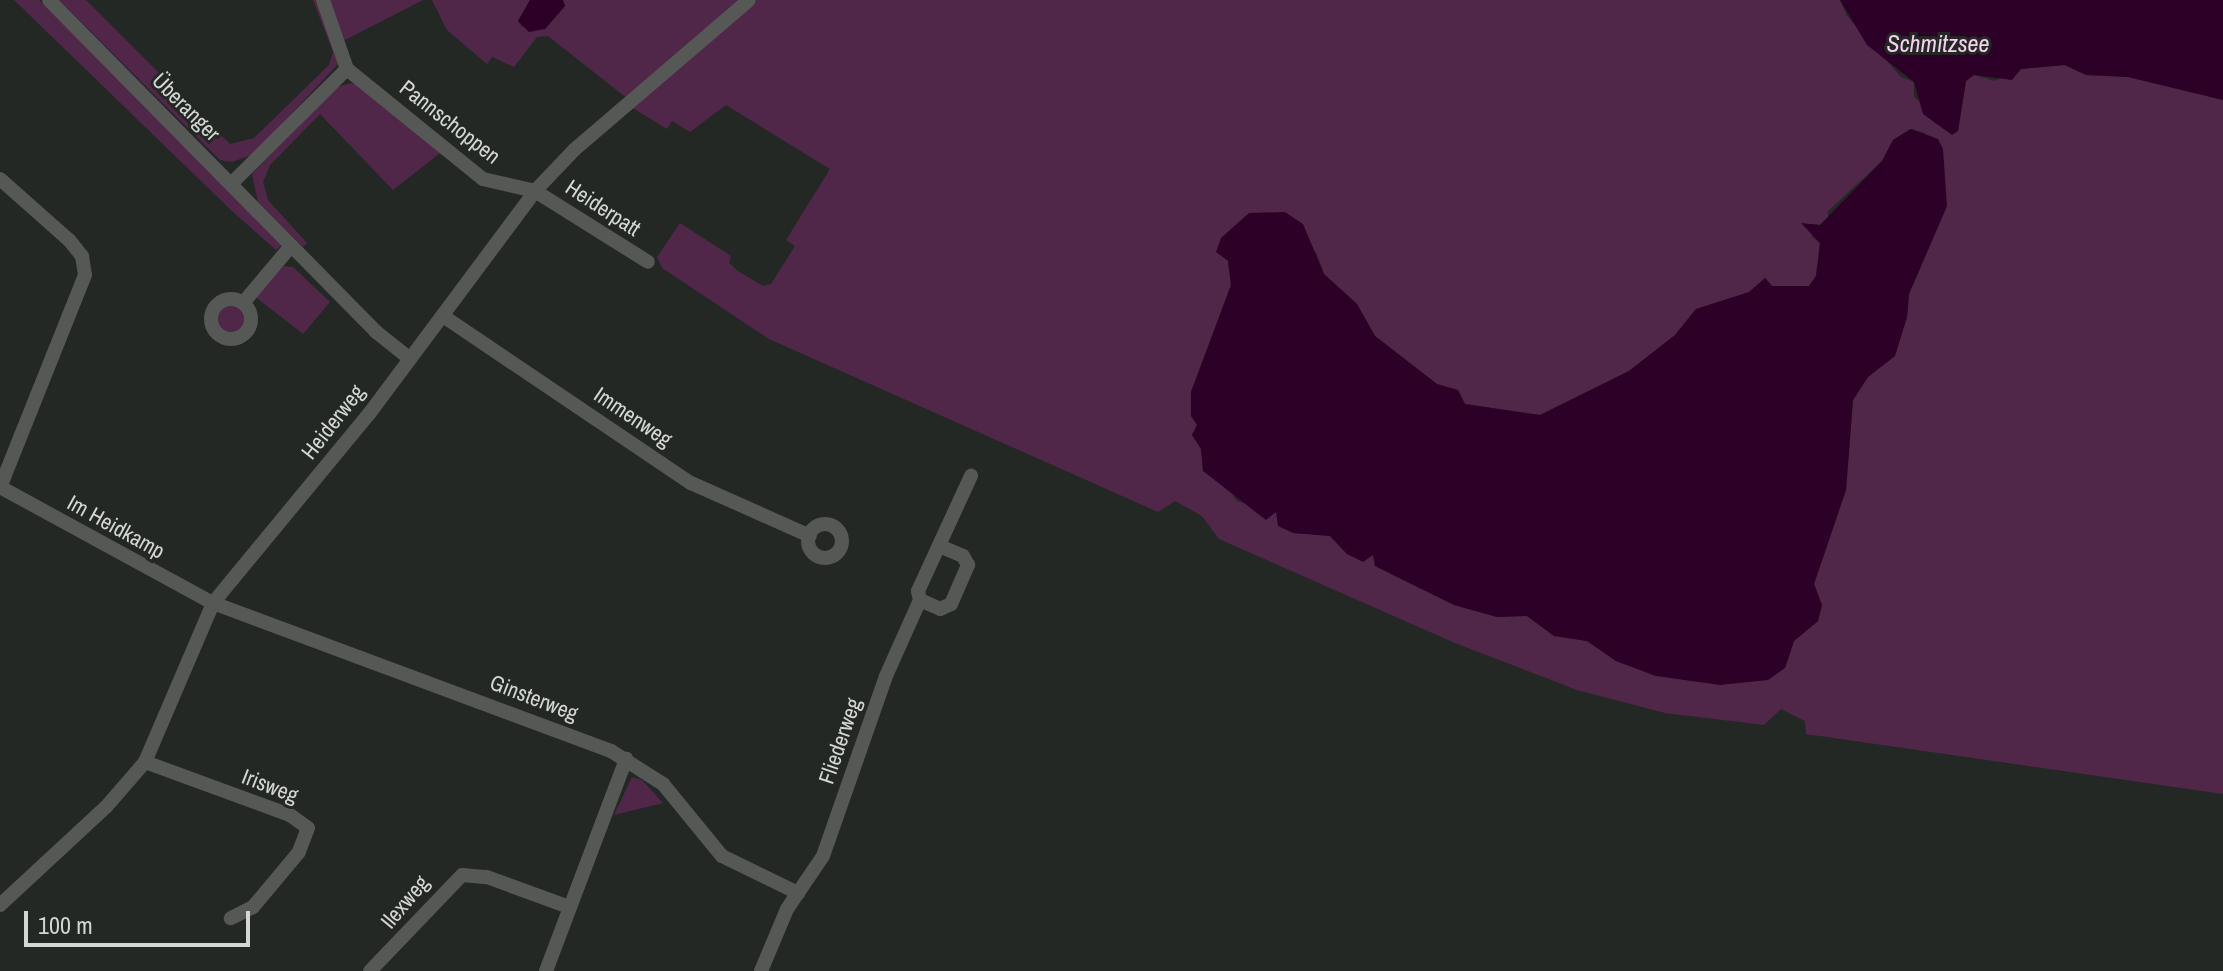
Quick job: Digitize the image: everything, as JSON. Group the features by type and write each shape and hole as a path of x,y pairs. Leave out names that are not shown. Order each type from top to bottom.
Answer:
{"street":[{"name":"Überanger","path":"49,0 375,331 409,358"},
{"path":"231,184 347,69 323,0"},
{"name":"Heiderweg","path":"0,905 106,807 145,762 213,603 443,316 535,191 574,150 749,0"},
{"name":"Pannschoppen","path":"347,69 483,179 535,191"},
{"path":"0,179 69,240 82,256 85,275 0,487"},
{"name":"Heiderpatt","path":"535,191 648,262"},
{"path":"243,303 291,246"},
{"name":"Immenweg","path":"443,316 691,483 810,536"},
{"name":"Fliederweg","path":"761,971 798,893 823,856 886,676 920,600 918,591 942,547 971,476"},
{"name":"Im Heidkamp","path":"0,487 213,603"},
{"path":"920,600 940,609 951,604 963,578 968,565 963,556 942,547"},
{"name":"Ginsterweg","path":"213,603 435,683 626,759"},
{"path":"546,971 626,759 663,784 722,856 798,893"},
{"name":"Irisweg","path":"145,762 290,815 308,828 299,852 253,907 231,918"},
{"name":"Ilexweg","path":"370,971 462,875 487,877 569,907"}],"shaded area":[{"path":"14,0 39,0 283,244 276,250 233,212"},
{"path":"59,0 86,0 230,144 254,138 329,65 333,52 313,0 321,0 338,64 254,154 232,162 220,160"},
{"path":"328,0 423,0 343,41"},
{"path":"432,0 530,0 518,21 522,27 545,29 565,6 563,0 744,0 628,99 548,36 537,37 514,67 492,57 487,64 447,30"},
{"path":"755,0 1840,0 1847,16 1901,77 1914,82 1914,97 1958,131 1966,81 1974,75 1995,81 2021,69 2064,65 2086,75 2128,77 2223,100 2223,794 1806,734 1805,721 1781,709 1764,725 1665,713 1577,690 1455,643 1219,539 1202,516 1175,501 1158,512 769,339 662,268 657,257 680,223 731,256 729,263 738,271 763,286 771,284 795,246 786,240 830,169 726,105 690,132 672,121 667,129 631,107","holes":["1910,129 1925,133 1947,206 1909,294 1907,317 1895,355 1868,377 1853,400 1846,490 1814,584 1822,605 1818,621 1794,641 1785,668 1656,676 1616,661 1587,641 1554,636 1527,616 1497,617 1454,605 1375,566 1373,555 1347,554 1330,536 1293,533 1277,512 1237,501 1228,488 1203,471 1201,449 1192,435 1197,425 1191,392 1231,285 1228,261 1316,252 1324,274 1357,304 1375,336 1437,384 1458,390 1465,404 1540,415 1629,371 1675,335 1696,309 1750,292 1765,278 1772,286 1809,286 1816,276 1820,243 1812,237 1811,224 1819,225 1829,217 1827,212 1882,161 1893,140"]},
{"path":"351,83 363,86 444,150 393,190 320,114 270,165 263,182 268,200 307,243 303,247 258,202 252,174 334,88"},
{"path":"284,266 293,267 330,302 303,334 253,295"},
{"path":"231,305 242,309 246,320 242,331 231,335 220,331 216,320 220,309"},
{"path":"632,777 642,780 663,803 614,815"}],"water":[{"path":"530,0 563,0 565,6 545,29 529,32 518,21"},
{"name":"Schmitzsee","path":"1840,0 2223,0 2223,100 2128,77 2086,75 2065,65 2021,69 2012,80 1974,75 1966,81 1958,131 1952,135 1923,114 1914,82 1867,45"},
{"path":"1911,129 1938,139 1943,149 1947,206 1909,294 1907,317 1895,356 1868,377 1853,400 1846,490 1814,584 1822,605 1818,621 1794,641 1785,668 1768,680 1720,685 1656,676 1616,661 1587,641 1554,636 1527,616 1497,617 1454,605 1375,566 1373,555 1363,562 1347,554 1330,536 1293,533 1278,526 1276,512 1266,520 1203,471 1201,449 1192,435 1197,425 1191,416 1191,392 1231,285 1228,261 1216,252 1221,238 1249,213 1285,212 1303,224 1324,274 1357,304 1375,336 1437,384 1458,390 1465,404 1540,415 1629,371 1675,335 1696,309 1749,292 1765,278 1772,286 1809,286 1816,276 1820,243 1801,223 1820,225 1882,161 1893,140"}]}
